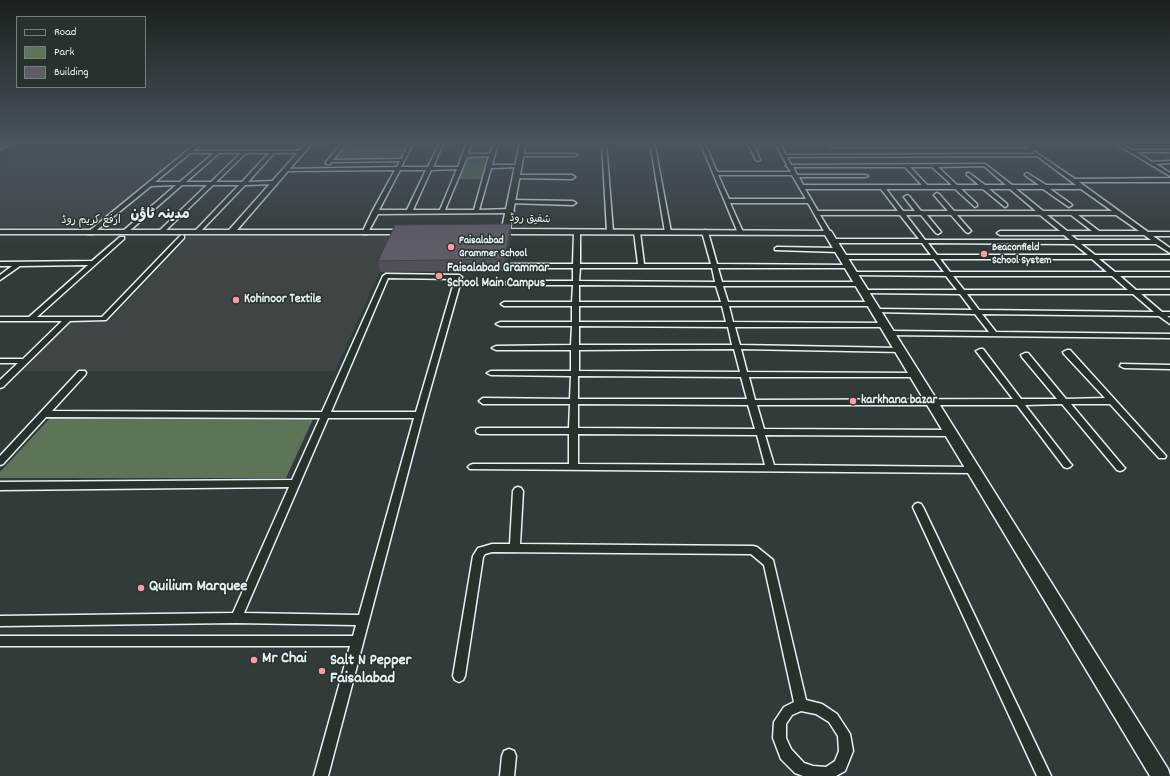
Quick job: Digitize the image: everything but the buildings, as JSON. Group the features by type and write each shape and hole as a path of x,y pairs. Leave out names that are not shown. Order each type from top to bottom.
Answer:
{"street":[{"path":"90,233 157,178"},
{"path":"31,319 187,178"},
{"path":"161,232 218,178"},
{"path":"197,232 248,178"},
{"path":"231,232 279,178"},
{"path":"365,233 393,178"},
{"path":"410,212 425,178"},
{"path":"442,212 456,178"},
{"path":"476,212 485,178"},
{"path":"506,230 516,178"},
{"path":"606,178 610,232"},
{"path":"658,178 668,232"},
{"path":"717,178 740,232"},
{"path":"795,178 1161,776"},
{"path":"918,178 926,187"},
{"path":"946,178 974,205"},
{"path":"974,178 1004,205"},
{"path":"1000,178 1170,322"},
{"path":"1033,178 1069,205"},
{"path":"1070,178 1168,249"},
{"path":"1074,181 1170,180"},
{"path":"150,184 275,183"},
{"path":"801,187 1081,187"},
{"path":"882,187 994,334"},
{"path":"936,195 968,231"},
{"path":"907,197 938,232"},
{"path":"727,201 809,201"},
{"path":"512,202 573,203"},
{"path":"375,212 510,211"},
{"path":"816,213 1117,213"},
{"path":"1072,213 1098,233"},
{"name":"شفیق روڈ","path":"490,230 506,230 513,232 740,232 846,262"},
{"name":"ارفع کریم روڈ","path":"0,232 123,235 161,232 231,232"},
{"path":"231,232 412,232"},
{"path":"573,467 577,232"},
{"path":"637,232 641,266"},
{"path":"705,232 770,468"},
{"path":"1000,233 1170,234"},
{"path":"0,319 104,319 182,237"},
{"path":"508,283 719,284 846,262 923,241 1157,242"},
{"path":"777,249 846,262 962,292 1170,292"},
{"path":"511,266 714,266 846,262 935,257 1170,257"},
{"path":"846,262 948,274 1170,274"},
{"path":"0,264 93,263"},
{"path":"0,278 18,264"},
{"path":"236,618 386,276 459,277 419,415 321,776"},
{"path":"504,304 725,304 977,312 1170,314"},
{"path":"0,385 68,319"},
{"path":"500,324 730,324 994,334 1170,336"},
{"path":"496,348 736,347 900,350"},
{"path":"980,352 1067,465"},
{"path":"1067,352 1162,456"},
{"path":"1025,355 1066,401 1120,468"},
{"path":"0,361 24,362"},
{"path":"1124,366 1170,367"},
{"path":"0,462 82,373"},
{"path":"491,373 915,375"},
{"path":"483,401 933,403 1112,401"},
{"path":"44,414 419,415"},
{"path":"480,431 951,433"},
{"path":"473,467 974,470"},
{"path":"0,486 295,483"},
{"path":"515,549 518,491"},
{"path":"918,507 1044,776"},
{"path":"459,676 478,556 482,551 492,548 753,550 769,563 801,706"},
{"path":"0,621 236,618 363,620"},
{"path":"0,641 358,641"},
{"path":"801,706 818,708 833,718 844,734 846,752 840,766 827,775 800,772 786,754 779,738 780,722 788,711 801,706"},
{"path":"507,776 509,756"}],"shaded area":[{"path":"0,178 153,178 93,226 0,227"},
{"name":"Kohinoor Textile","path":"397,234 335,371 22,371 70,322 109,321 189,236"}],"green space":[{"path":"459,178 481,178 481,179"},
{"path":"314,417 286,478 0,478 0,472 50,418"}],"place":[{"name":"Faisalabad Grammer School","path":"451,247"},
{"name":"Beaconfield School System","path":"984,254"},
{"name":"Faisalabad Grammar School Main Campus","path":"439,276"},
{"name":"Kohinoor Textile","path":"236,300"},
{"name":"karkhana bazar","path":"853,401"},
{"name":"Quilium Marquee","path":"141,588"},
{"name":"Mr Chai","path":"254,660"},
{"name":"Salt N Pepper Faisalabad","path":"322,671"}],"district":[{"name":"مدینہ ٹاؤن","path":"160,216"}]}
